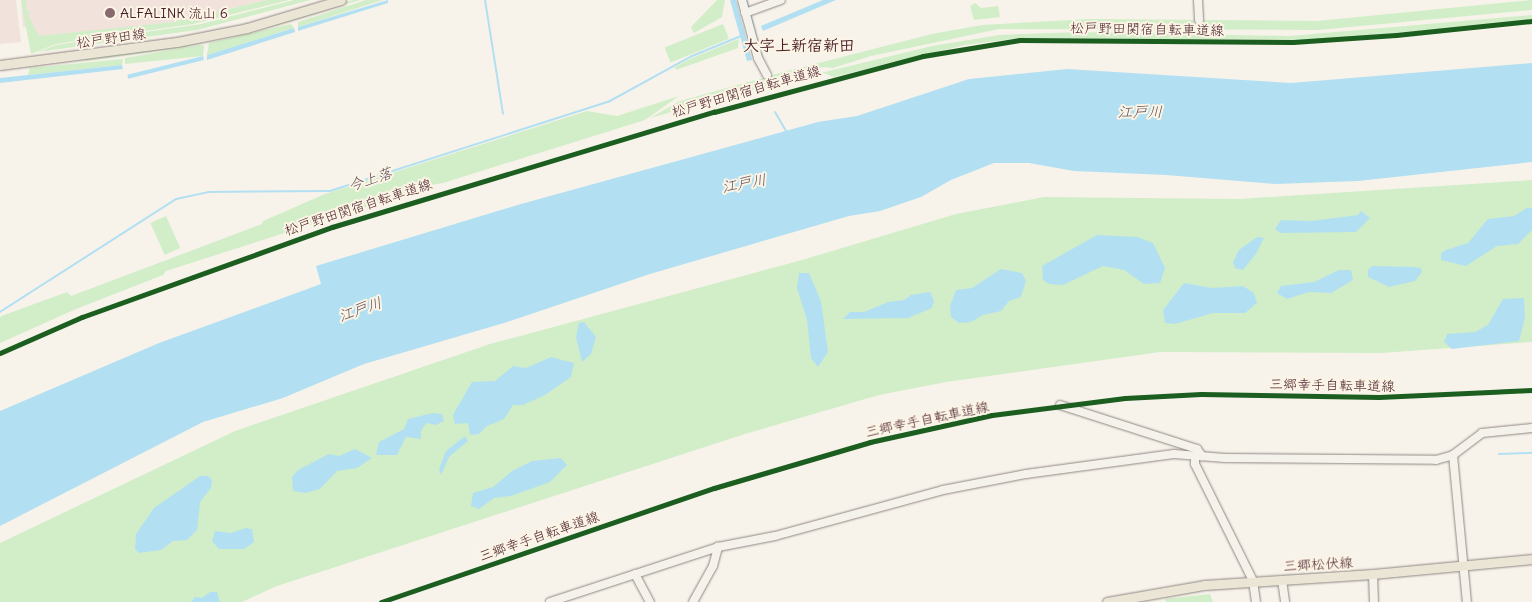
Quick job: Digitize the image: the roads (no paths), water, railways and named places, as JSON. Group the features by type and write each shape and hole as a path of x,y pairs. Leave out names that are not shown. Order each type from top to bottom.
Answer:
{"main road":[{"name":"松戸野田線","path":"0,65 205,37 341,0"},
{"name":"三郷松伏線","path":"1107,602 1156,591 1532,559"}],"street":[{"path":"742,0 748,12 759,60 767,74"},
{"path":"748,12 781,0"},
{"path":"1198,0 1199,20"},
{"path":"1060,406 1197,449 1198,456 1195,464 1253,582 1256,602"},
{"path":"550,602 718,547 775,536 943,490 1026,474 1146,457 1198,456 1436,460 1453,455 1482,433 1532,428"},
{"path":"1453,455 1467,602"},
{"path":"693,602 714,566 718,547"},
{"path":"635,574 650,602"},
{"path":"1373,574 1374,602"},
{"path":"1282,580 1285,602"}],"water":[{"path":"388,0 388,3 298,31 298,27"},
{"path":"730,0 736,0 752,60 747,61"},
{"path":"823,0 836,0 763,31 761,26"},
{"path":"294,28 295,32 207,60 207,55"},
{"path":"203,56 204,60 128,79 127,75"},
{"name":"江戸川","path":"1532,63 1532,162 1358,181 1275,184 1166,175 1074,171 1029,163 994,163 951,180 921,197 880,211 849,216 650,274 504,323 364,364 283,398 203,422 0,526 0,411 159,343 321,284 316,266 521,204 818,122 857,116 969,79 1067,69 1291,83"},
{"path":"122,65 123,69 0,83 0,78"},
{"path":"1527,208 1532,208 1532,230 1518,244 1497,246 1466,266 1441,260 1441,253 1468,243 1488,219 1514,216"},
{"path":"1361,211 1370,218 1356,232 1280,233 1275,229 1281,220 1312,221 1358,215"},
{"path":"1097,235 1137,237 1153,243 1165,268 1160,283 1144,284 1124,270 1103,266 1063,285 1049,284 1043,280 1042,266"},
{"path":"1257,237 1264,238 1256,254 1243,270 1235,268 1233,262 1239,250"},
{"path":"1372,266 1414,267 1421,268 1422,272 1415,281 1389,287 1368,277 1368,270"},
{"path":"1001,269 1022,273 1026,281 1021,297 1009,301 1001,311 983,315 971,322 959,323 951,317 950,306 956,290 972,288"},
{"path":"1339,270 1351,270 1353,280 1331,293 1309,292 1287,299 1277,293 1281,286 1314,282"},
{"path":"799,273 809,273 821,301 828,352 818,367 811,358 807,320 797,288"},
{"path":"1184,283 1212,288 1243,286 1254,293 1257,303 1245,313 1213,313 1175,324 1165,323 1163,310"},
{"path":"930,292 934,301 932,308 908,318 843,319 850,312 864,312 888,302 904,300 911,295"},
{"path":"1524,298 1525,318 1519,341 1452,349 1444,342 1447,334 1475,332 1488,325 1503,299"},
{"path":"584,322 596,337 591,354 582,362 576,337 579,323"},
{"path":"551,357 574,363 571,377 545,395 523,405 513,405 504,419 487,426 479,434 470,435 468,423 455,424 453,415 472,382 495,381 513,366 526,368"},
{"path":"433,413 442,414 444,421 436,425 426,423 421,431 421,439 406,437 397,455 376,455 379,442 404,429 408,419"},
{"path":"465,436 468,441 449,457 441,475 439,469 446,451"},
{"path":"355,449 372,458 357,468 337,471 320,489 305,493 293,491 292,477 298,470 329,454 339,456"},
{"path":"561,458 567,465 550,482 511,496 494,498 479,509 471,506 473,493 493,487 512,471 532,461"},
{"path":"200,476 208,476 212,480 211,488 200,502 197,530 187,540 173,541 161,550 139,553 135,549 136,534 154,508"},
{"path":"246,528 252,529 254,542 244,549 219,549 212,541 215,531 231,533"},
{"path":"210,592 217,592 220,602 191,602 195,597 202,598"}],"waterway":[{"path":"485,0 503,114"},
{"path":"746,0 749,9"},
{"path":"750,14 762,59"},
{"name":"今上落","path":"0,312 176,199 208,192 330,191 608,102 692,56 741,36"},
{"path":"775,112 786,131"},
{"path":"1499,454 1532,453"}],"place":[{"name":"ALFALINK 流山 6","path":"110,13"}],"district":[{"name":"大字上新宿新田","path":"799,45"}]}
